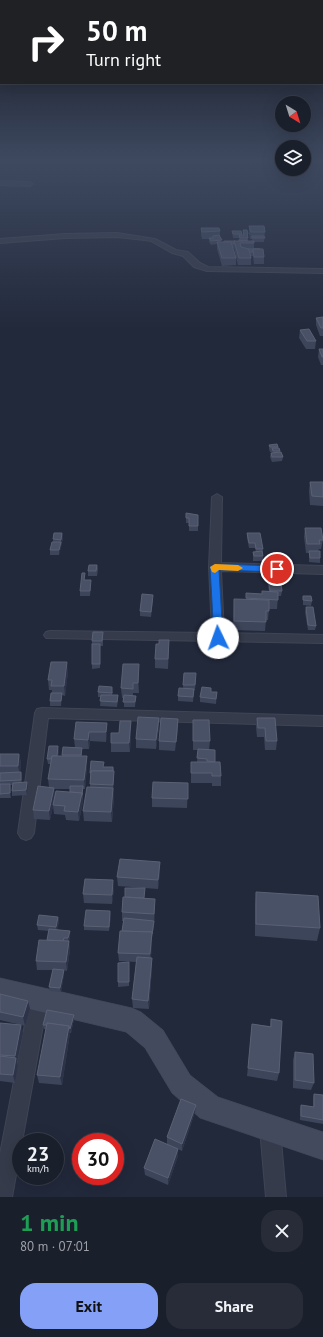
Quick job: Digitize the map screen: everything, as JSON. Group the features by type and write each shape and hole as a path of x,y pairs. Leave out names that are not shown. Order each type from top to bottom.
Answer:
{"street":[{"path":"0,241 65,236 117,235 153,240 174,252 185,254 197,265 207,269 323,271"},
{"path":"217,497 215,567 218,638"},
{"path":"215,567 323,570"},
{"path":"50,635 323,639"},
{"path":"26,834 42,713 323,721"},
{"path":"0,990 132,1021 154,1039 181,1084 210,1108 323,1146"},
{"path":"2,1197 39,998"},
{"path":"270,1129 276,1197"}],"building":[{"path":"249,226 264,226 265,232 251,232"},
{"path":"201,228 219,228 220,231 202,232"},
{"path":"243,230 247,230 248,238 240,238 239,235 244,235"},
{"path":"232,231 241,231 242,234 233,234"},
{"path":"219,235 222,240 211,241 209,238 213,238 213,236"},
{"path":"252,236 264,236 265,238 252,238"},
{"path":"224,241 234,241 234,244 231,244 231,242"},
{"path":"234,241 254,241 254,243 240,243 241,247 249,249 251,258 239,258"},
{"path":"217,242 231,242 236,258 222,258"},
{"path":"248,249 253,249 253,252 250,252"},
{"path":"253,249 263,249 264,257 254,257"},
{"path":"323,317 323,328 321,328 316,318"},
{"path":"309,329 316,341 307,341 300,330"},
{"path":"319,349 323,349 323,357 322,357"},
{"path":"277,444 278,447 270,447 269,445"},
{"path":"272,448 279,448 280,451 273,451"},
{"path":"281,452 283,457 272,457 271,453"},
{"path":"310,482 323,482 323,497 312,496"},
{"path":"186,513 198,515 198,526 189,526 189,518 186,518"},
{"path":"305,528 321,528 323,540 319,540 320,544 307,544"},
{"path":"54,533 62,533 61,540 53,539"},
{"path":"247,533 260,533 263,549 256,549 255,543 249,543"},
{"path":"52,542 61,542 59,550 50,550"},
{"path":"262,551 263,556 254,556 253,552"},
{"path":"309,551 320,551 320,558 310,558"},
{"path":"89,565 97,565 96,571 88,571"},
{"path":"82,573 85,573 84,580 91,580 90,591 80,591"},
{"path":"268,575 280,575 282,591 270,591"},
{"path":"262,591 278,592 278,600 246,598 246,593 262,594"},
{"path":"142,594 153,595 151,612 140,611"},
{"path":"303,596 311,596 312,601 303,600"},
{"path":"234,599 269,600 269,611 266,611 266,622 234,621"},
{"path":"306,607 313,607 316,626 308,625"},
{"path":"93,632 103,632 102,641 92,641"},
{"path":"159,640 169,640 168,659 155,659 156,644 159,644"},
{"path":"92,644 100,644 100,664 92,664"},
{"path":"51,662 67,662 64,686 51,686 52,680 48,680"},
{"path":"123,664 139,664 138,683 133,683 133,689 121,688"},
{"path":"184,673 196,673 195,685 183,685"},
{"path":"99,686 112,687 112,693 98,692"},
{"path":"202,687 211,688 211,692 217,692 216,699 200,697"},
{"path":"179,688 194,689 193,697 178,696"},
{"path":"51,693 62,693 61,701 50,701"},
{"path":"101,695 118,695 117,702 100,701"},
{"path":"124,695 136,696 135,702 123,702"},
{"path":"138,717 159,718 156,740 136,739"},
{"path":"161,718 178,719 176,742 159,741"},
{"path":"257,718 275,718 277,741 266,741 265,728 258,728"},
{"path":"193,720 209,720 210,741 193,741"},
{"path":"120,721 131,721 129,743 111,743 111,733 119,733"},
{"path":"76,722 107,723 106,732 89,732 88,740 74,739"},
{"path":"49,746 58,746 57,756 52,756 51,759 47,759"},
{"path":"63,747 82,748 81,755 62,755"},
{"path":"198,749 215,750 215,762 197,758"},
{"path":"0,754 19,754 18,766 0,766"},
{"path":"52,756 87,756 84,780 48,779"},
{"path":"91,761 104,762 103,767 113,767 113,771 91,771 90,773"},
{"path":"191,762 220,762 221,776 212,776 212,773 191,773"},
{"path":"91,771 114,771 113,785 90,784"},
{"path":"21,772 21,780 0,781 0,773"},
{"path":"27,782 26,790 12,791 13,783"},
{"path":"153,782 188,783 188,799 152,798"},
{"path":"0,784 10,784 10,793 0,794"},
{"path":"38,786 54,788 49,811 33,810"},
{"path":"70,786 83,786 82,795 82,793 70,792"},
{"path":"87,787 113,788 111,812 83,811"},
{"path":"56,791 82,793 78,812 64,811 65,806 53,805"},
{"path":"120,859 160,862 158,880 117,877"},
{"path":"85,879 113,880 112,895 83,894"},
{"path":"125,888 145,888 144,898 125,897"},
{"path":"256,892 318,896 320,928 256,924"},
{"path":"123,897 155,899 154,914 122,912"},
{"path":"86,910 110,911 109,927 84,926"},
{"path":"39,915 58,917 56,927 37,925"},
{"path":"124,918 154,921 152,934 152,932 122,931"},
{"path":"49,929 70,931 68,938 64,938 63,941 47,940"},
{"path":"120,931 152,932 150,954 118,953"},
{"path":"39,940 69,941 66,962 36,961"},
{"path":"137,957 152,958 148,1001 132,999"},
{"path":"129,962 129,982 118,982 118,963"},
{"path":"53,969 64,970 60,988 49,987"},
{"path":"0,994 28,1001 23,1017 0,1012"},
{"path":"47,1010 74,1015 70,1029 69,1026 47,1023 47,1025 43,1025"},
{"path":"271,1019 282,1021 279,1073 248,1068 252,1024 271,1027"},
{"path":"0,1023 21,1025 15,1056 0,1055"},
{"path":"47,1023 69,1026 60,1077 37,1075"},
{"path":"295,1052 313,1054 314,1083 295,1080"},
{"path":"0,1056 16,1058 13,1075 0,1074"},
{"path":"314,1094 323,1095 323,1120 301,1116 301,1105 314,1107"},
{"path":"181,1099 196,1105 182,1144 167,1137"},
{"path":"155,1139 178,1149 168,1178 144,1168"}],"slow traffic":[{"path":"215,570 215,567 238,568"}],"route":[{"path":"218,638 215,567 277,569"}]}
